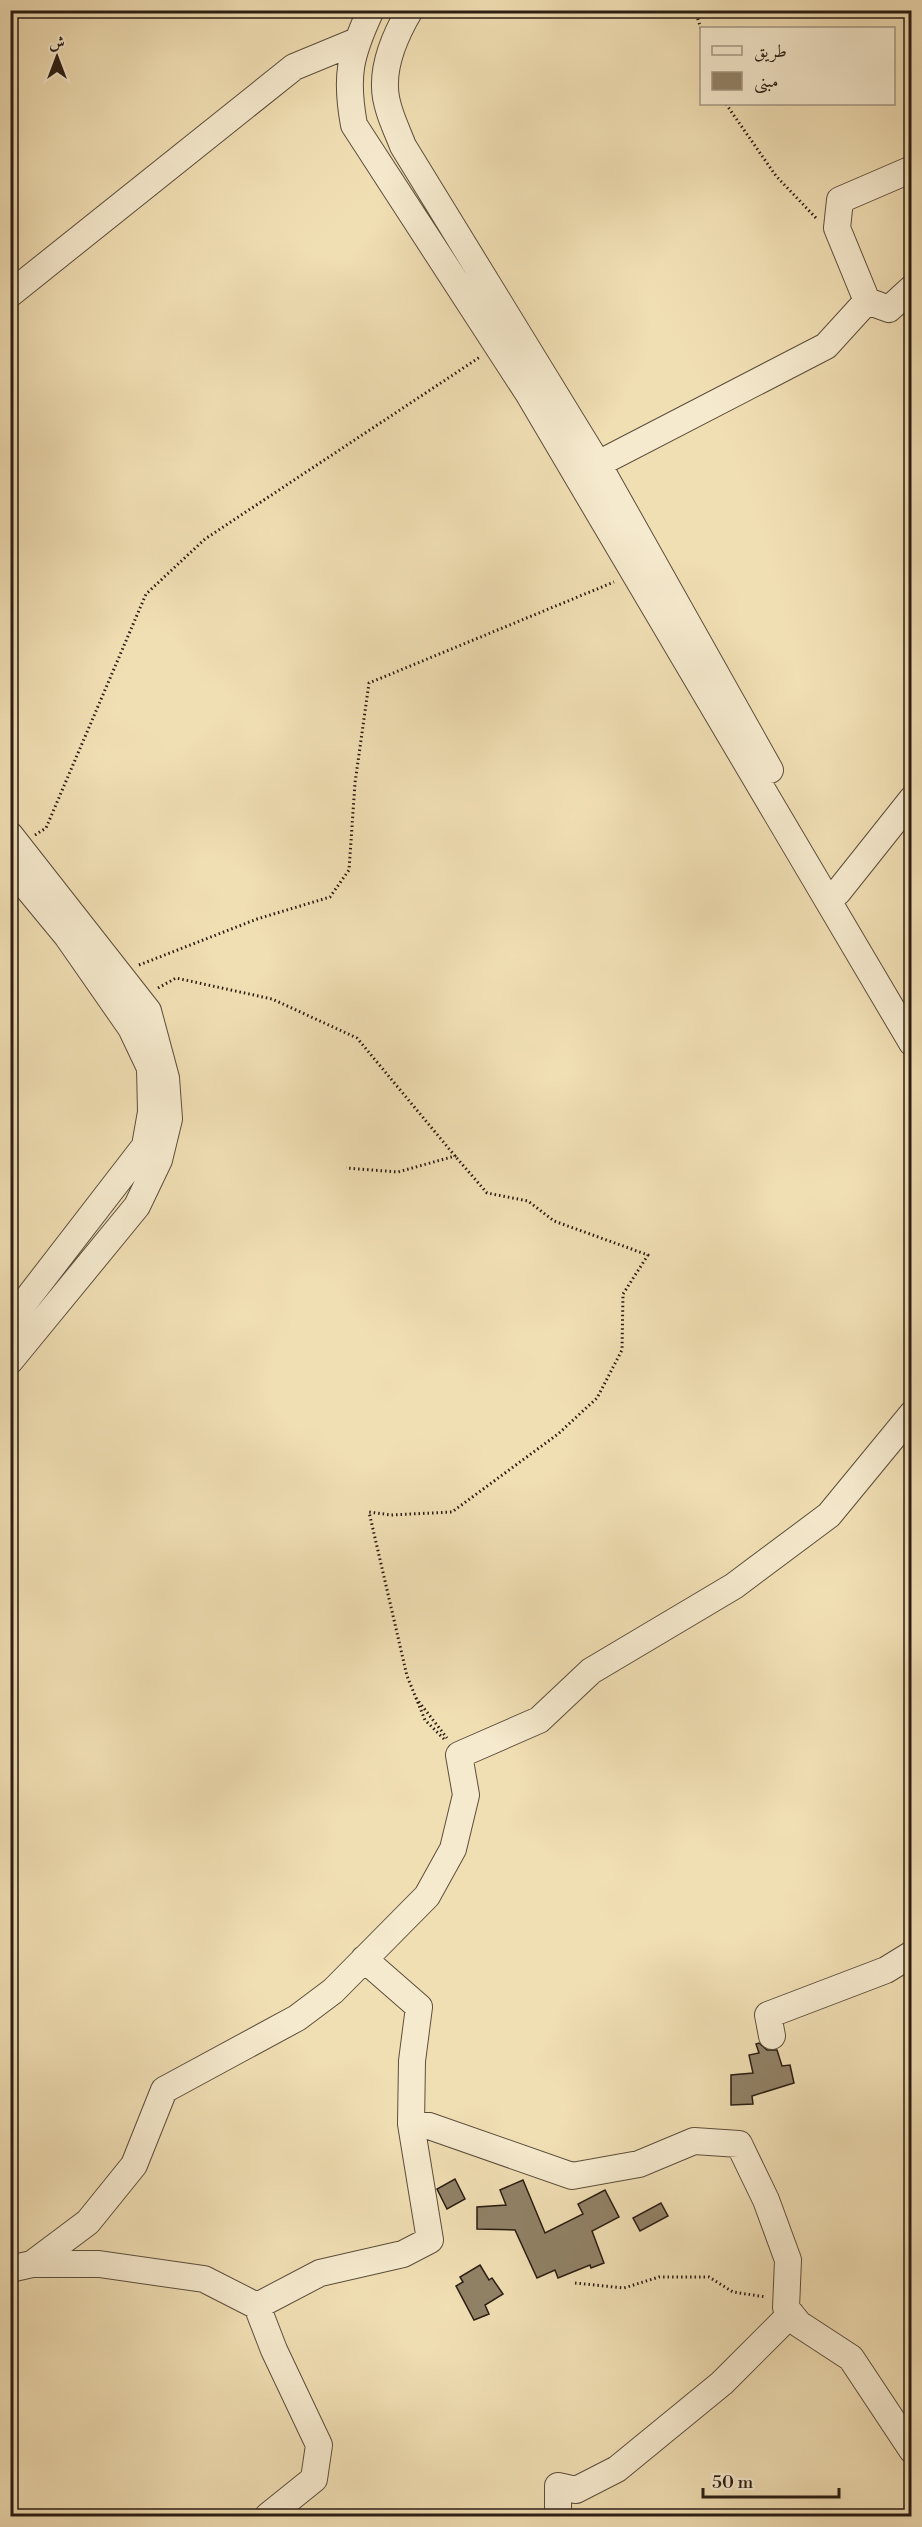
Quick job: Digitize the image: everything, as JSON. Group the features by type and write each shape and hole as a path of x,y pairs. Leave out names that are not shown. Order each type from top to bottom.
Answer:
{"street":[{"path":"371,10 350,63 349,99 354,125 497,346 912,1043"},
{"path":"410,10 391,52 385,87 403,146 598,464 838,892 912,1010"},
{"path":"10,294 294,67 357,41"},
{"path":"912,169 840,200 837,228 867,301 889,309 912,288"},
{"path":"598,464 826,346 867,301"},
{"path":"838,892 912,799"},
{"path":"10,1361 137,1206 159,1160 169,1119 166,1078 148,1011 13,849"},
{"path":"10,1322 145,1146 151,1112 150,1068 131,1028 67,936 13,849"},
{"path":"21,2267 88,2223 134,2165 164,2090 297,2018 333,1991 427,1896 453,1849 466,1795 459,1755 538,1720 591,1671 734,1586 828,1515 912,1414"},
{"path":"772,2036 768,2015 886,1970 912,1954"},
{"path":"257,2306 320,2273 403,2254 430,2240 411,2124 412,2061 419,2007 364,1959"},
{"path":"411,2124 429,2126 572,2176 639,2164 694,2141 740,2144 766,2200 788,2260 788,2307 799,2324 851,2358 912,2450"},
{"path":"21,2267 99,2264 204,2279 257,2306 274,2350 319,2445 314,2479 268,2517"},
{"path":"560,2513 558,2486 576,2490 617,2469 722,2383 788,2307"}],"path":[{"path":"695,10 700,27"},
{"path":"727,105 776,176 819,222 837,228"},
{"path":"13,849 46,828 146,594 206,539 497,346"},
{"path":"118,973 257,919 330,897 349,870 355,783 369,683 622,579 633,571"},
{"path":"138,998 176,978 272,999 357,1038 487,1193 528,1201 554,1221 648,1255 623,1294 622,1350 597,1398 590,1405 558,1434 452,1512 391,1515 369,1512 407,1676 425,1720 459,1755"},
{"path":"346,1168 398,1172 455,1156"},
{"path":"574,2283 624,2288 658,2277 709,2277 733,2292 788,2307"}],"building":[{"path":"759,2043 767,2050 777,2050 782,2066 790,2065 794,2083 752,2096 753,2104 731,2105 731,2075 753,2073 749,2055 759,2053 756,2044"},
{"path":"455,2179 465,2199 447,2209 437,2189"},
{"path":"523,2180 545,2233 583,2214 578,2204 605,2190 619,2217 592,2231 604,2263 591,2268 590,2265 558,2278 555,2270 537,2278 515,2230 477,2229 477,2207 506,2205 500,2190"},
{"path":"661,2203 668,2216 640,2231 633,2218"},
{"path":"480,2265 489,2280 492,2278 503,2294 485,2305 489,2314 474,2320 456,2286 463,2282 460,2277"}]}
